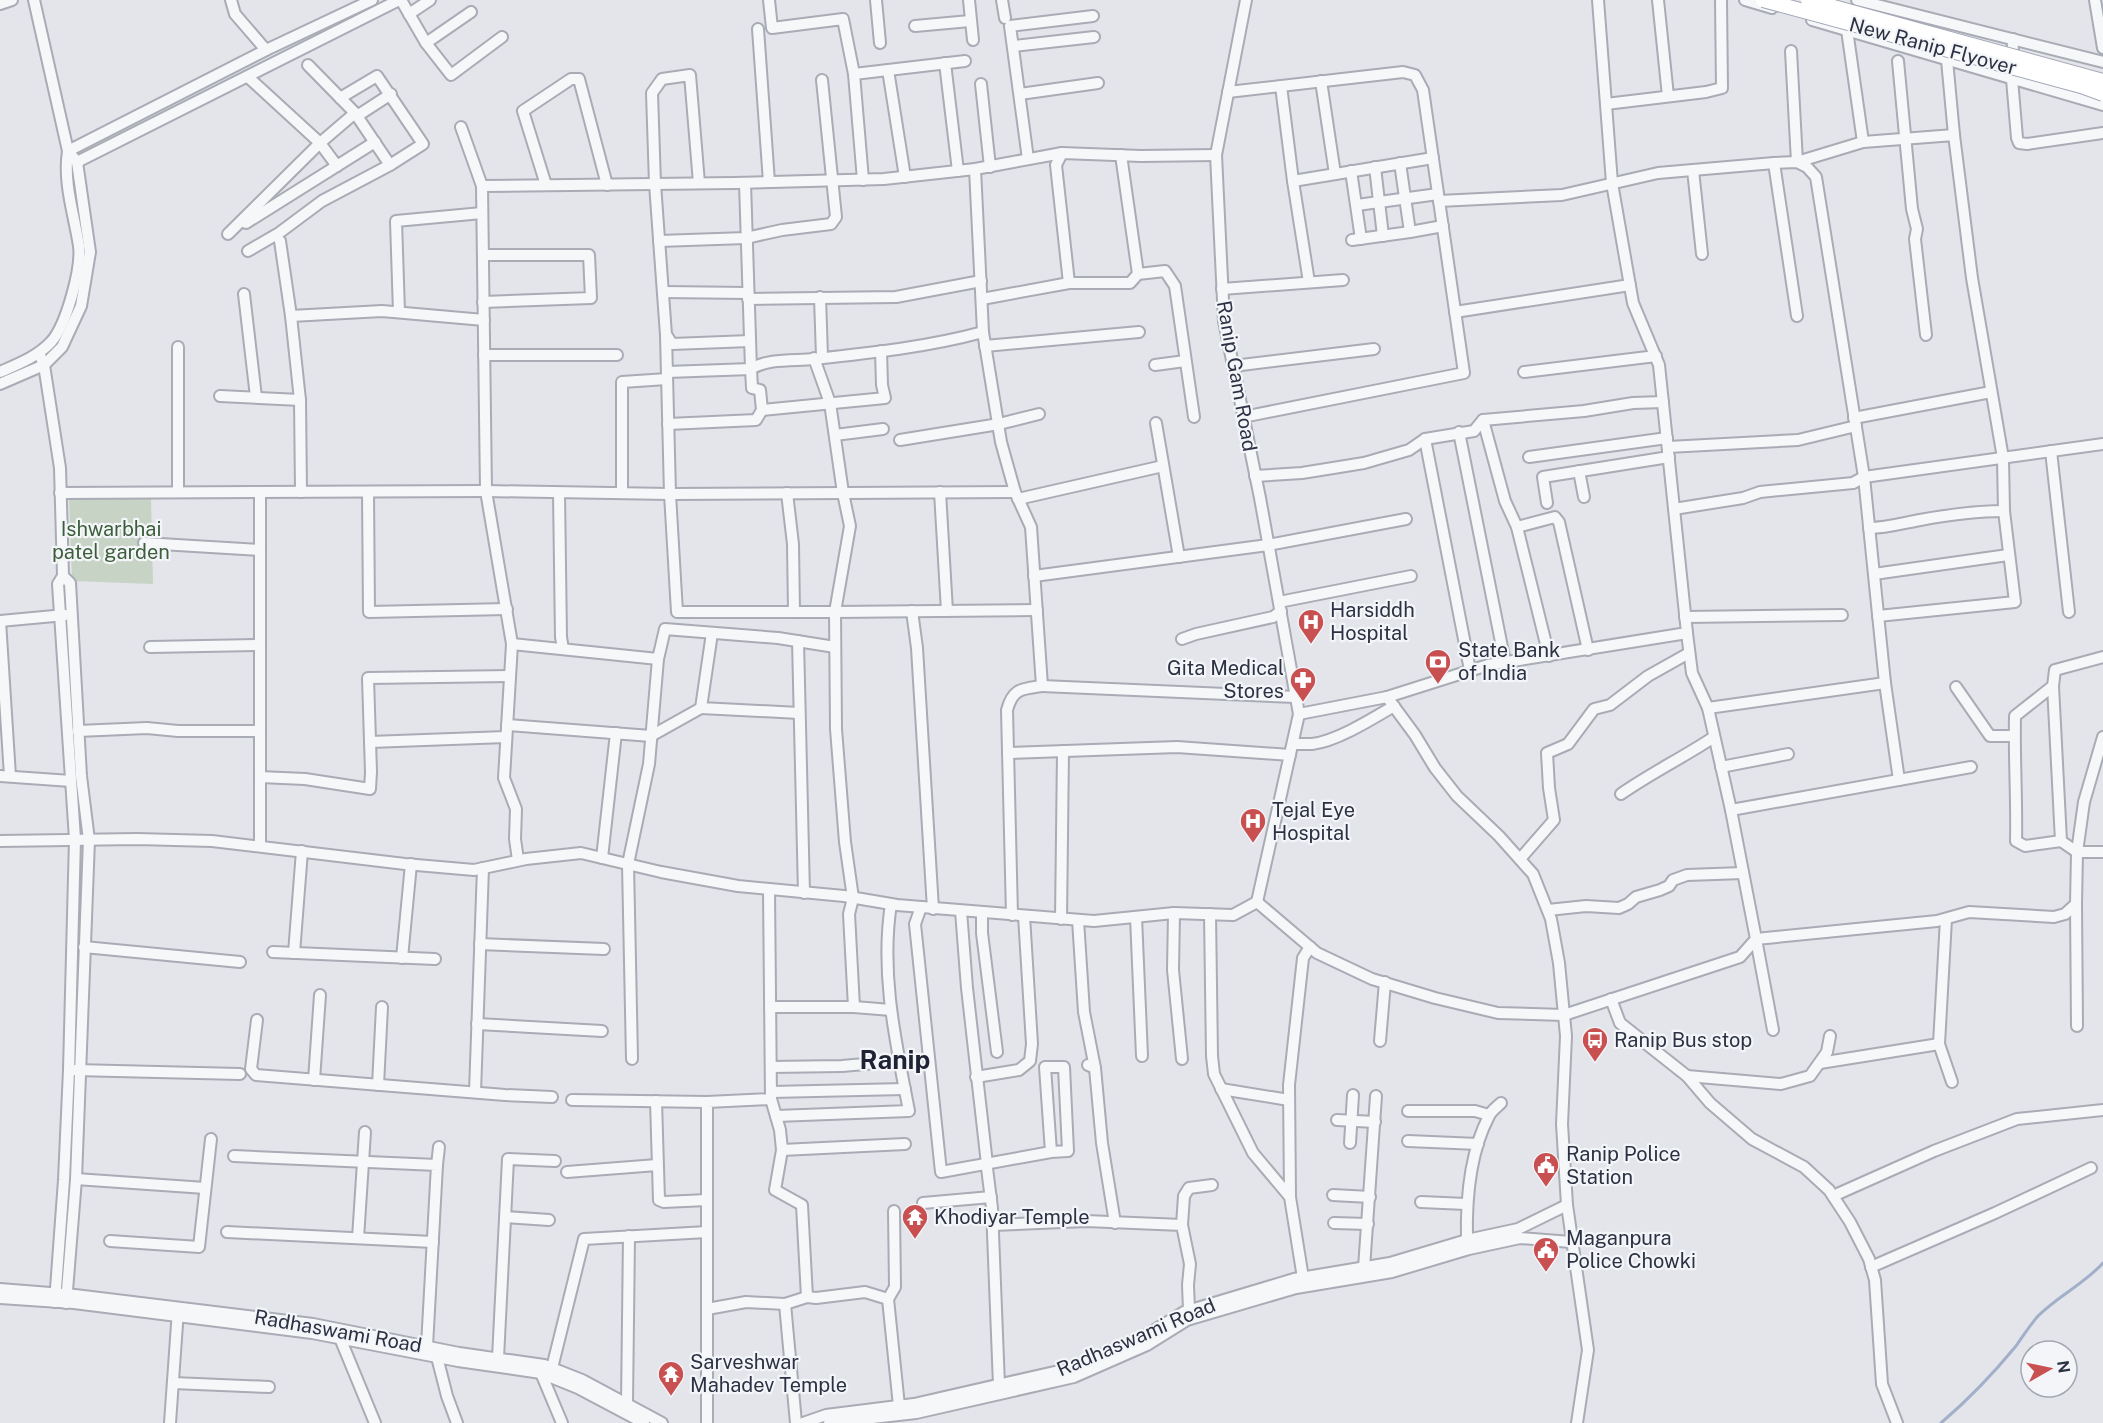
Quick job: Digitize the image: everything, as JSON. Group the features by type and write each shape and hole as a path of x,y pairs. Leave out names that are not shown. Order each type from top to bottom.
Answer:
{"main road":[{"name":"New Ranip Flyover","path":"1763,0 2070,82 2103,94"},
{"name":"New Ranip Flyover","path":"1808,0 2103,81"}],"street":[{"path":"0,4 12,0"},
{"path":"0,372 39,353 53,341 72,300 79,250 65,171 68,151 34,0"},
{"path":"231,0 235,14 266,50"},
{"path":"68,151 266,50 372,0"},
{"path":"77,162 400,0 426,43 451,75 502,37"},
{"path":"409,14 430,0"},
{"path":"769,0 772,28 843,19 854,74 863,180"},
{"path":"876,0 880,43"},
{"path":"969,0 973,40"},
{"path":"1002,0 1005,18"},
{"name":"Ranip Gam Road","path":"1246,0 1216,155 1224,321 1299,714"},
{"path":"1598,0 1612,183 1633,303 1659,365 1692,673 1708,708 1731,810 1773,1030"},
{"path":"1658,0 1668,96"},
{"path":"1606,105 1722,88 1721,0"},
{"path":"1745,0 2103,105"},
{"path":"1857,0 2103,62"},
{"path":"2095,0 2103,48"},
{"path":"426,43 471,12"},
{"path":"1028,159 1010,26 1094,16"},
{"path":"915,26 970,21"},
{"path":"758,29 769,182"},
{"path":"1847,30 1863,142"},
{"path":"1014,46 1094,37"},
{"path":"2013,39 2012,79 2019,143 2027,144 2103,133"},
{"path":"1791,51 1797,162"},
{"path":"1878,616 2015,602 2004,511 2003,458 1972,278 1947,60"},
{"path":"854,74 965,61"},
{"path":"1898,61 1912,208 1917,229 1915,240 1926,335"},
{"path":"945,63 958,171"},
{"path":"308,65 356,115 390,165"},
{"path":"888,70 905,177"},
{"path":"1228,92 1403,72 1415,75 1423,90 1464,373 1243,417"},
{"path":"632,1059 628,864 649,764 658,659 665,629 677,612 670,494 666,335 655,184 652,93 662,79 690,75 699,183"},
{"path":"248,251 322,201 390,165 423,144 377,76 340,98"},
{"path":"248,77 320,142 337,166"},
{"path":"546,185 523,111 571,79 579,79 607,184"},
{"path":"659,241 746,238 782,230 831,224 836,217 822,80"},
{"path":"1321,81 1335,174"},
{"path":"1020,94 1098,83"},
{"path":"981,84 990,167"},
{"path":"1281,86 1293,181 1310,282"},
{"path":"375,142 228,234 320,142 356,115 391,94"},
{"path":"461,127 482,186 486,491 512,644 504,778 516,809 515,839 518,860"},
{"path":"1357,205 1406,198 1562,195 1658,173 1797,162 1863,142 1954,135"},
{"path":"0,384 44,365 62,347 81,306 90,252 77,162 68,151"},
{"path":"482,186 863,180 990,167 1062,153 1216,155"},
{"path":"1062,153 1056,165 1069,283"},
{"path":"1121,155 1138,274"},
{"path":"1293,181 1433,158"},
{"path":"1797,162 1807,167 1816,177 1864,477 1884,683 1899,780"},
{"path":"1400,163 1410,232"},
{"path":"1774,163 1797,315"},
{"path":"1375,167 1383,236"},
{"path":"975,169 983,332 999,424 1017,495 1031,527 1042,686"},
{"path":"1693,170 1702,254"},
{"path":"1351,171 1357,205 1357,240 1443,226"},
{"path":"668,424 756,420 762,410 760,390 752,388 745,183"},
{"path":"399,312 396,221 482,213"},
{"path":"280,241 300,400 301,492"},
{"path":"483,255 589,255 591,298 483,302"},
{"path":"982,299 1069,283 1130,283 1138,274 1165,272 1175,286 1194,417"},
{"path":"1222,289 1343,280"},
{"path":"663,292 748,296 896,297 981,281"},
{"path":"1455,312 1630,285"},
{"path":"244,294 256,397"},
{"path":"820,297 818,358 830,403 850,526 835,612 835,647 836,729 845,842 853,898 849,914 854,1007"},
{"path":"291,316 382,311 484,320"},
{"path":"622,494 622,382 667,375 751,369 758,364 946,342 983,332"},
{"path":"985,346 1139,332"},
{"path":"666,335 672,344 750,341"},
{"path":"178,347 178,492"},
{"path":"1233,366 1374,349"},
{"path":"762,410 885,398 882,385 881,351"},
{"path":"39,353 44,365 58,458 63,576 70,583 65,615 75,839 61,1298"},
{"path":"484,355 616,355"},
{"path":"1524,372 1656,356"},
{"path":"1155,364 1185,361"},
{"path":"1528,457 1798,440 1855,422 1991,392"},
{"path":"220,396 300,400"},
{"path":"1255,476 1302,473 1364,463 1409,450 1425,439 1474,431 1483,420 1584,411 1633,403 1663,402"},
{"path":"900,440 999,424 1039,414"},
{"path":"1483,420 1505,501 1517,526 1549,656"},
{"path":"1156,423 1179,557"},
{"path":"835,435 884,429"},
{"path":"1459,432 1506,662"},
{"path":"1425,439 1470,670"},
{"path":"1674,509 1743,498 1760,492 1846,484 1864,477 2103,444"},
{"path":"1547,503 1543,477 1579,471 1668,447"},
{"path":"2051,451 2069,612"},
{"path":"60,493 486,491 622,494 940,492 1017,495 1163,466"},
{"path":"1579,471 1584,497"},
{"path":"260,492 261,846"},
{"path":"368,492 369,612 507,609"},
{"path":"940,492 947,611"},
{"path":"559,493 563,649"},
{"path":"787,493 793,544 794,612"},
{"path":"1869,528 1885,528 1922,520 2004,511"},
{"path":"1517,526 1555,516 1559,522 1588,650"},
{"path":"1034,576 1268,545 1406,519"},
{"path":"144,543 260,550"},
{"path":"1874,574 2008,555"},
{"path":"1182,639 1273,617 1280,607 1411,576"},
{"path":"677,612 1037,610"},
{"path":"912,611 917,648 933,909"},
{"path":"65,615 0,621 5,776 71,781"},
{"path":"61,1298 76,1179 89,840 65,615"},
{"path":"1685,617 1842,615"},
{"path":"665,629 798,641 835,647"},
{"path":"701,708 712,633"},
{"path":"0,841 137,839 212,841 474,870 518,860 581,853 738,886 933,909 1094,921 1174,913 1233,915 1257,902 1299,714 1387,697 1488,665 1687,633"},
{"path":"798,641 804,892"},
{"path":"512,644 658,659"},
{"path":"150,647 260,645"},
{"path":"1520,859 1554,820 1547,753 1568,744 1594,709 1610,705 1648,676 1689,653"},
{"path":"2061,841 2053,686 2055,670 2103,657"},
{"path":"260,777 305,779 370,789 368,678 510,676"},
{"path":"1708,708 1884,683"},
{"path":"1012,915 1007,710 1010,698 1018,690 1042,686 1296,697"},
{"path":"2053,686 2015,716 2016,841 2025,846 2061,841 2078,852 2103,852"},
{"path":"1956,687 1990,736 2014,736"},
{"path":"1387,697 1434,768 1457,796 1500,836 1533,874 1551,919 1559,963 1566,1036 1562,1124 1567,1205 1588,1350 1577,1423"},
{"path":"1008,753 1177,747 1292,749 1314,744 1355,729 1394,706"},
{"path":"370,742 507,731 651,736 701,708 800,713"},
{"path":"78,731 147,728 178,731 260,730"},
{"path":"602,858 616,733"},
{"path":"2076,1026 2078,852 2084,802 2103,736"},
{"path":"1621,794 1714,737"},
{"path":"1061,919 1063,751"},
{"path":"1721,767 1788,754"},
{"path":"1731,810 1971,767"},
{"path":"294,953 302,851"},
{"path":"402,958 411,864"},
{"path":"475,1092 483,868"},
{"path":"1548,910 1586,906 1619,908 1636,897 1660,890 1669,886 1673,880 1687,875 1743,873"},
{"path":"769,889 771,1095 780,1130 782,1150 775,1190 802,1205 807,1297"},
{"path":"1257,902 1317,953 1385,982 1435,998 1498,1013 1564,1015 1740,957 1756,939 1937,921 1969,912 2054,917 2065,914 2076,904"},
{"path":"776,1116 909,1112 891,1010 886,932 891,904"},
{"path":"921,907 915,924 941,1172 987,1166 1068,1150 1064,1067 1045,1067 1051,1152"},
{"path":"961,911 976,1077 991,1197 999,1385"},
{"path":"982,913 982,933 997,1052"},
{"path":"1174,913 1173,970 1182,1059"},
{"path":"1210,914 1214,1074 1253,1153 1290,1197"},
{"path":"976,1077 1019,1070 1030,1061 1032,1044 1024,916"},
{"path":"1136,917 1142,1056"},
{"path":"1946,919 1939,1044 1952,1082"},
{"path":"1078,920 1084,1012 1115,1222"},
{"path":"480,944 604,949"},
{"path":"84,947 240,962"},
{"path":"1303,1278 1290,1197 1289,1100 1294,1024 1303,958 1310,947"},
{"path":"273,952 435,959"},
{"path":"1380,1041 1385,982"},
{"path":"314,1080 320,995"},
{"path":"1611,999 1620,1023 1687,1076 1710,1102 1752,1139 1804,1167 1833,1196 1850,1222 1869,1259 1876,1291 1882,1384 1897,1423"},
{"path":"378,1085 382,1007"},
{"path":"770,1007 854,1007 891,1010"},
{"path":"257,1020 251,1069 256,1076 552,1097"},
{"path":"477,1024 602,1031"},
{"path":"1687,1076 1781,1084 1810,1076 1827,1052 1830,1036"},
{"path":"1820,1063 1939,1044"},
{"path":"771,1067 842,1066 899,1061"},
{"path":"69,1070 240,1074"},
{"path":"572,1100 707,1102 771,1095 905,1089"},
{"path":"1221,1089 1289,1100"},
{"path":"1350,1143 1353,1095"},
{"path":"1364,1268 1376,1096"},
{"path":"656,1101 659,1200 664,1202 707,1200"},
{"path":"707,1102 707,1423"},
{"path":"1467,1240 1466,1204 1478,1144 1489,1115 1501,1103"},
{"path":"1408,1110 1475,1111 1489,1115"},
{"path":"1833,1196 1934,1151 2017,1119 2103,1110"},
{"path":"1337,1120 1375,1122"},
{"path":"358,1238 365,1132"},
{"path":"110,1241 199,1247 211,1139"},
{"path":"1408,1141 1478,1144"},
{"path":"782,1150 905,1144"},
{"path":"427,1346 439,1147"},
{"path":"234,1156 437,1165"},
{"path":"498,1358 508,1159 555,1161"},
{"path":"567,1172 657,1165"},
{"path":"1871,1267 2091,1168"},
{"path":"76,1179 205,1188"},
{"path":"1189,1310 1190,1264 1182,1225 1184,1196 1189,1188 1212,1185"},
{"path":"1333,1195 1370,1197"},
{"path":"923,1203 991,1197"},
{"path":"1421,1202 1466,1204"},
{"name":"Radhaswami Road","path":"803,1423 826,1414 899,1406 1072,1368 1143,1337 1189,1310 1303,1278 1390,1263 1467,1240 1518,1229 1567,1205"},
{"path":"894,1211 895,1287 888,1299 899,1406"},
{"path":"506,1217 549,1220"},
{"path":"993,1225 1086,1221 1182,1225"},
{"path":"1334,1223 1368,1224"},
{"path":"227,1232 433,1242"},
{"path":"552,1368 584,1239 707,1232"},
{"path":"627,1404 629,1236"},
{"name":"Radhaswami Road","path":"829,1423 916,1413 1074,1377 1147,1345 1187,1320 1296,1288 1392,1272 1469,1249 1520,1238 1571,1242"},
{"name":"Radhaswami Road","path":"0,1289 61,1298 313,1324 544,1365 582,1380 662,1423"},
{"path":"707,1309 746,1302 785,1304 807,1297 865,1292 888,1299"},
{"name":"Radhaswami Road","path":"0,1298 61,1298"},
{"path":"785,1304 796,1423"},
{"path":"170,1423 178,1311"},
{"name":"Radhaswami Road","path":"178,1311 340,1338 436,1357 541,1373 578,1388 644,1423"},
{"path":"340,1338 375,1423"},
{"path":"436,1357 457,1423"},
{"path":"541,1373 562,1423"},
{"path":"173,1383 269,1387"}],"green space":[{"name":"Ishwarbhai patel garden","path":"69,499 151,499 153,584 72,581"}],"waterway":[{"path":"1941,1423 1999,1366 2038,1316 2103,1263"}],"place":[{"name":"Harsiddh Hospital","path":"1311,645"},
{"name":"State Bank of India","path":"1438,685"},
{"name":"Gita Medical Stores","path":"1303,703"},
{"name":"Tejal Eye Hospital","path":"1253,844"},
{"name":"Ranip Bus stop","path":"1595,1063"},
{"name":"Ranip Police Station","path":"1546,1188"},
{"name":"Khodiyar Temple","path":"915,1240"},
{"name":"Maganpura Police Chowki","path":"1546,1273"},
{"name":"Sarveshwar Mahadev Temple","path":"671,1397"}],"district":[{"name":"Ranip","path":"895,1060"}]}
